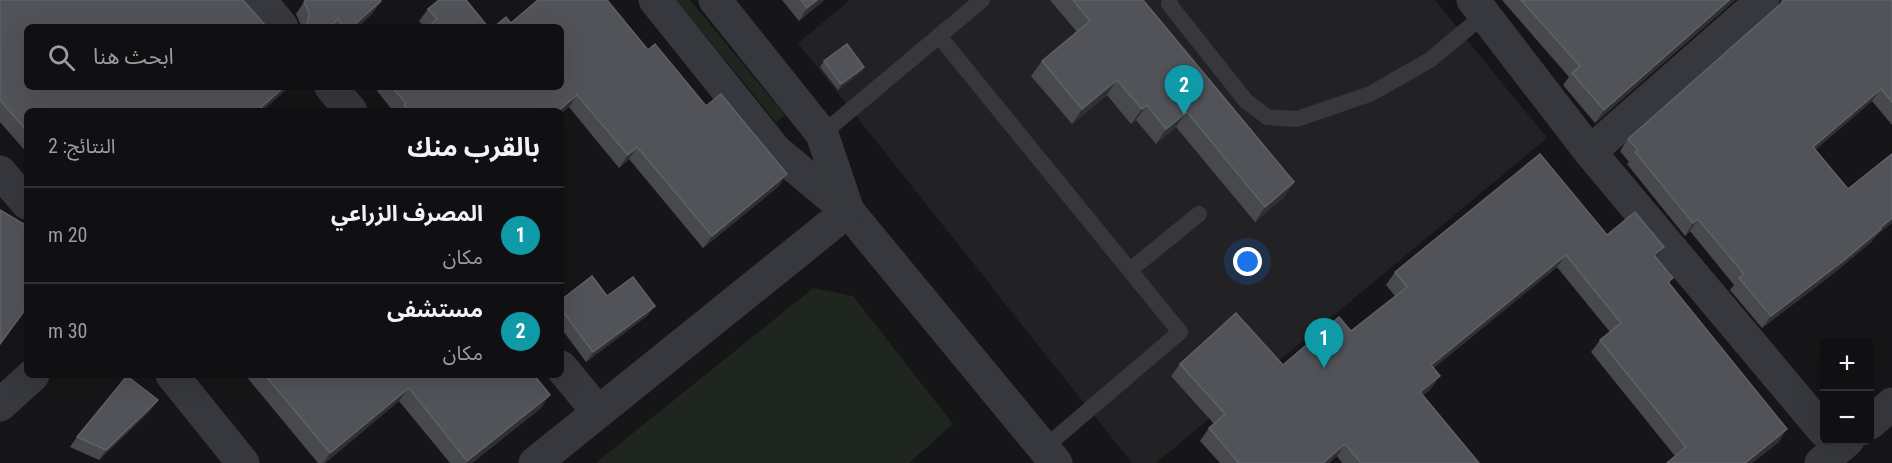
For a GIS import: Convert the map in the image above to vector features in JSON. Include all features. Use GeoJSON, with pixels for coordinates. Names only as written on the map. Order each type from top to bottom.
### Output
{"type":"FeatureCollection","features":[{"type":"Feature","properties":{"kind":"street"},"geometry":{"type":"LineString","coordinates":[[260,0],[280,24]]}},
{"type":"Feature","properties":{"kind":"street"},"geometry":{"type":"LineString","coordinates":[[655,0],[776,151],[848,211],[1050,455]]}},
{"type":"Feature","properties":{"kind":"street"},"geometry":{"type":"LineString","coordinates":[[715,0],[822,134],[848,211]]}},
{"type":"Feature","properties":{"kind":"street"},"geometry":{"type":"LineString","coordinates":[[1590,152],[1763,0]]}},
{"type":"Feature","properties":{"kind":"street"},"geometry":{"type":"LineString","coordinates":[[1479,7],[1590,152],[1820,429]]}},
{"type":"Feature","properties":{"kind":"street"},"geometry":{"type":"LineString","coordinates":[[334,90],[348,108]]}},
{"type":"Feature","properties":{"kind":"street"},"geometry":{"type":"LineString","coordinates":[[0,172],[24,200]]}},
{"type":"Feature","properties":{"kind":"street"},"geometry":{"type":"LineString","coordinates":[[535,463],[848,211]]}},
{"type":"Feature","properties":{"kind":"street"},"geometry":{"type":"LineString","coordinates":[[564,371],[598,412]]}},
{"type":"Feature","properties":{"kind":"street"},"geometry":{"type":"LineString","coordinates":[[0,405],[30,378]]}},
{"type":"Feature","properties":{"kind":"street"},"geometry":{"type":"LineString","coordinates":[[174,378],[243,463]]}},
{"type":"Feature","properties":{"kind":"street"},"geometry":{"type":"LineString","coordinates":[[1874,419],[1892,404]]}},
{"type":"Feature","properties":{"kind":"lane"},"geometry":{"type":"LineString","coordinates":[[822,134],[982,0]]}},
{"type":"Feature","properties":{"kind":"lane"},"geometry":{"type":"LineString","coordinates":[[1170,0],[1169,4],[1246,101],[1267,117],[1297,119],[1370,94],[1430,60],[1479,7]]}},
{"type":"Feature","properties":{"kind":"lane"},"geometry":{"type":"LineString","coordinates":[[939,36],[1180,332],[1050,455]]}},
{"type":"Feature","properties":{"kind":"lane"},"geometry":{"type":"LineString","coordinates":[[1130,270],[1199,214]]}},
{"type":"Feature","properties":{"kind":"shaded area"},"geometry":{"type":"Polygon","coordinates":[[[676,0],[690,0],[785,115],[776,122],[676,0]]]}},
{"type":"Feature","properties":{"kind":"shaded area"},"geometry":{"type":"Polygon","coordinates":[[[850,0],[1435,0],[1547,138],[1156,463],[1132,463],[798,43],[850,0]]]}},
{"type":"Feature","properties":{"kind":"shaded area"},"geometry":{"type":"Polygon","coordinates":[[[813,288],[853,296],[953,424],[909,463],[596,463],[813,288]]]}},
{"type":"Feature","properties":{"kind":"building"},"geometry":{"type":"Polygon","coordinates":[[[0,0],[243,0],[264,24],[24,24],[24,90],[281,90],[260,108],[24,108],[24,128],[0,100],[0,0]]]}},
{"type":"Feature","properties":{"kind":"building"},"geometry":{"type":"Polygon","coordinates":[[[306,0],[381,1],[355,24],[342,24],[338,19],[332,24],[306,24],[309,13],[304,2],[306,0]]]}},
{"type":"Feature","properties":{"kind":"building"},"geometry":{"type":"Polygon","coordinates":[[[439,0],[466,0],[486,24],[431,24],[437,19],[428,9],[439,0]]]}},
{"type":"Feature","properties":{"kind":"building"},"geometry":{"type":"Polygon","coordinates":[[[538,0],[607,0],[648,50],[655,44],[706,106],[721,94],[787,174],[712,236],[637,147],[628,155],[577,95],[562,108],[407,108],[404,105],[406,103],[395,90],[564,90],[564,24],[498,24],[506,17],[511,23],[538,0]]]}},
{"type":"Feature","properties":{"kind":"building"},"geometry":{"type":"Polygon","coordinates":[[[801,0],[817,0],[807,8],[801,0]]]}},
{"type":"Feature","properties":{"kind":"building"},"geometry":{"type":"Polygon","coordinates":[[[1073,0],[1143,0],[1294,182],[1265,207],[1187,112],[1166,129],[1147,105],[1142,109],[1117,80],[1082,109],[1042,61],[1090,21],[1073,0]]]}},
{"type":"Feature","properties":{"kind":"building"},"geometry":{"type":"Polygon","coordinates":[[[1521,0],[1729,0],[1604,110],[1572,73],[1580,66],[1521,0]]]}},
{"type":"Feature","properties":{"kind":"building"},"geometry":{"type":"Polygon","coordinates":[[[1785,0],[1892,0],[1892,102],[1881,89],[1813,147],[1848,189],[1892,154],[1892,218],[1843,261],[1771,316],[1739,278],[1744,274],[1698,219],[1693,223],[1635,152],[1638,150],[1628,139],[1785,0]]]}},
{"type":"Feature","properties":{"kind":"building"},"geometry":{"type":"Polygon","coordinates":[[[847,44],[864,67],[841,84],[824,61],[847,44]]]}},
{"type":"Feature","properties":{"kind":"building"},"geometry":{"type":"Polygon","coordinates":[[[1540,154],[1607,235],[1635,212],[1664,247],[1654,255],[1673,278],[1668,282],[1787,429],[1745,463],[1667,463],[1686,447],[1600,340],[1621,323],[1566,255],[1431,365],[1440,376],[1420,392],[1479,463],[1361,463],[1345,444],[1323,463],[1239,463],[1209,428],[1225,414],[1180,364],[1236,313],[1283,365],[1339,317],[1351,331],[1407,287],[1395,272],[1540,154]]]}},
{"type":"Feature","properties":{"kind":"building"},"geometry":{"type":"Polygon","coordinates":[[[0,210],[24,224],[24,311],[0,344],[0,210]]]}},
{"type":"Feature","properties":{"kind":"building"},"geometry":{"type":"Polygon","coordinates":[[[592,276],[607,296],[633,277],[655,306],[593,352],[564,313],[564,298],[592,276]]]}},
{"type":"Feature","properties":{"kind":"building"},"geometry":{"type":"Polygon","coordinates":[[[125,378],[130,378],[158,400],[106,450],[77,437],[125,378]]]}},
{"type":"Feature","properties":{"kind":"building"},"geometry":{"type":"Polygon","coordinates":[[[268,378],[536,378],[550,395],[467,461],[409,388],[330,453],[268,378]]]}},
{"type":"Feature","properties":{"kind":"place","name":"مستشفى"},"geometry":{"type":"Point","coordinates":[1184,115]}},
{"type":"Feature","properties":{"kind":"place","name":"المصرف الزراعي"},"geometry":{"type":"Point","coordinates":[1324,368]}}]}
